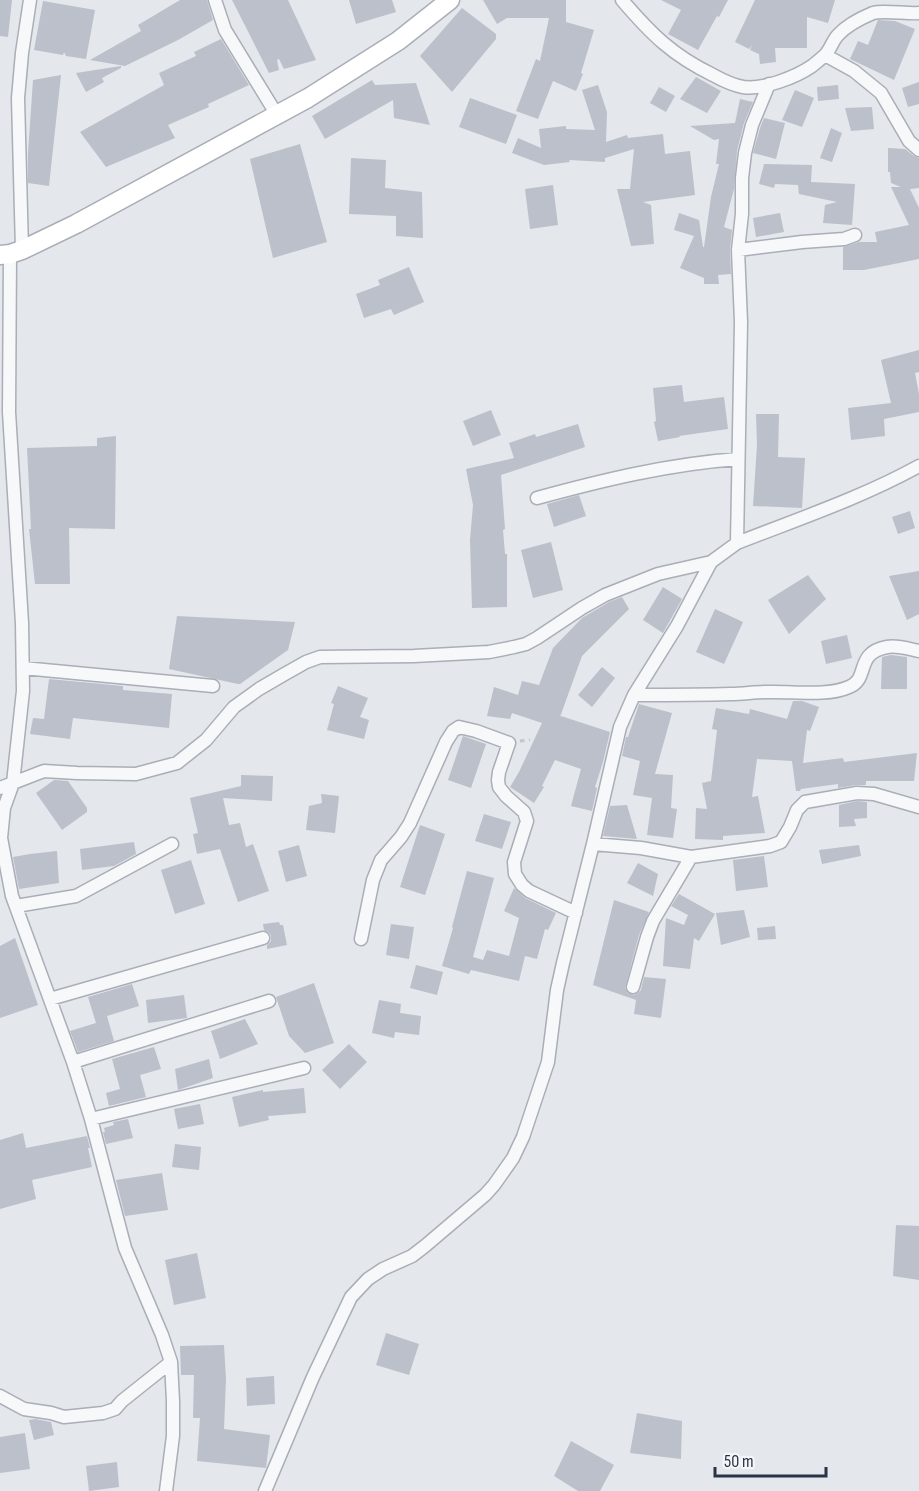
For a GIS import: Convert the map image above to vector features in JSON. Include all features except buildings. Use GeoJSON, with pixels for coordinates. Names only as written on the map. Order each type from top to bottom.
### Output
{"type":"FeatureCollection","features":[{"type":"Feature","properties":{"kind":"main road"},"geometry":{"type":"LineString","coordinates":[[11,253],[76,224],[308,98],[398,41],[450,0]]}},
{"type":"Feature","properties":{"kind":"street"},"geometry":{"type":"LineString","coordinates":[[30,0],[18,98],[5,414],[22,623],[23,691],[13,783],[2,811],[1,838],[12,896],[73,1062],[91,1119],[125,1248],[171,1362],[173,1436],[166,1491]]}},
{"type":"Feature","properties":{"kind":"street"},"geometry":{"type":"LineString","coordinates":[[215,0],[225,30],[277,115]]}},
{"type":"Feature","properties":{"kind":"street"},"geometry":{"type":"LineString","coordinates":[[622,0],[659,42],[678,57],[727,83],[743,87],[769,84],[811,67],[825,55],[838,35],[850,25],[876,12],[919,13]]}},
{"type":"Feature","properties":{"kind":"street"},"geometry":{"type":"LineString","coordinates":[[825,55],[855,71],[881,93],[909,141],[919,150]]}},
{"type":"Feature","properties":{"kind":"street"},"geometry":{"type":"LineString","coordinates":[[737,543],[741,322],[738,250],[742,214],[742,178],[744,153],[752,125],[769,84]]}},
{"type":"Feature","properties":{"kind":"street"},"geometry":{"type":"LineString","coordinates":[[738,250],[844,239],[855,235]]}},
{"type":"Feature","properties":{"kind":"street"},"geometry":{"type":"LineString","coordinates":[[537,498],[659,469],[738,459]]}},
{"type":"Feature","properties":{"kind":"street"},"geometry":{"type":"LineString","coordinates":[[0,788],[44,771],[136,774],[177,763],[206,740],[234,707],[258,689],[306,662],[320,657],[489,652],[526,644],[605,595],[658,574],[711,562],[737,543],[842,503],[919,466]]}},
{"type":"Feature","properties":{"kind":"street"},"geometry":{"type":"LineString","coordinates":[[266,1491],[322,1357],[351,1297],[359,1287],[383,1269],[412,1256],[485,1195],[513,1158],[523,1137],[548,1062],[557,990],[620,727],[634,695],[677,626],[711,562]]}},
{"type":"Feature","properties":{"kind":"street"},"geometry":{"type":"LineString","coordinates":[[634,695],[817,693],[837,690],[855,685],[864,661],[874,651],[889,646],[919,651]]}},
{"type":"Feature","properties":{"kind":"street"},"geometry":{"type":"LineString","coordinates":[[23,668],[213,686]]}},
{"type":"Feature","properties":{"kind":"street"},"geometry":{"type":"LineString","coordinates":[[361,939],[373,880],[381,860],[410,823],[443,747],[453,731],[459,727],[476,730],[509,742],[499,772],[499,787],[524,812],[527,821],[514,862],[515,874],[529,891],[576,913]]}},
{"type":"Feature","properties":{"kind":"street"},"geometry":{"type":"LineString","coordinates":[[593,844],[641,848],[692,857],[770,846],[781,842],[797,810],[806,802],[856,793],[874,794],[919,807]]}},
{"type":"Feature","properties":{"kind":"street"},"geometry":{"type":"LineString","coordinates":[[16,906],[76,896],[172,844]]}},
{"type":"Feature","properties":{"kind":"street"},"geometry":{"type":"LineString","coordinates":[[633,987],[653,921],[692,857]]}},
{"type":"Feature","properties":{"kind":"street"},"geometry":{"type":"LineString","coordinates":[[50,999],[263,938]]}},
{"type":"Feature","properties":{"kind":"street"},"geometry":{"type":"LineString","coordinates":[[73,1062],[269,1001]]}},
{"type":"Feature","properties":{"kind":"street"},"geometry":{"type":"LineString","coordinates":[[91,1119],[304,1068]]}},
{"type":"Feature","properties":{"kind":"street"},"geometry":{"type":"LineString","coordinates":[[0,1396],[24,1409],[64,1417],[103,1413],[115,1408],[171,1362]]}}]}
